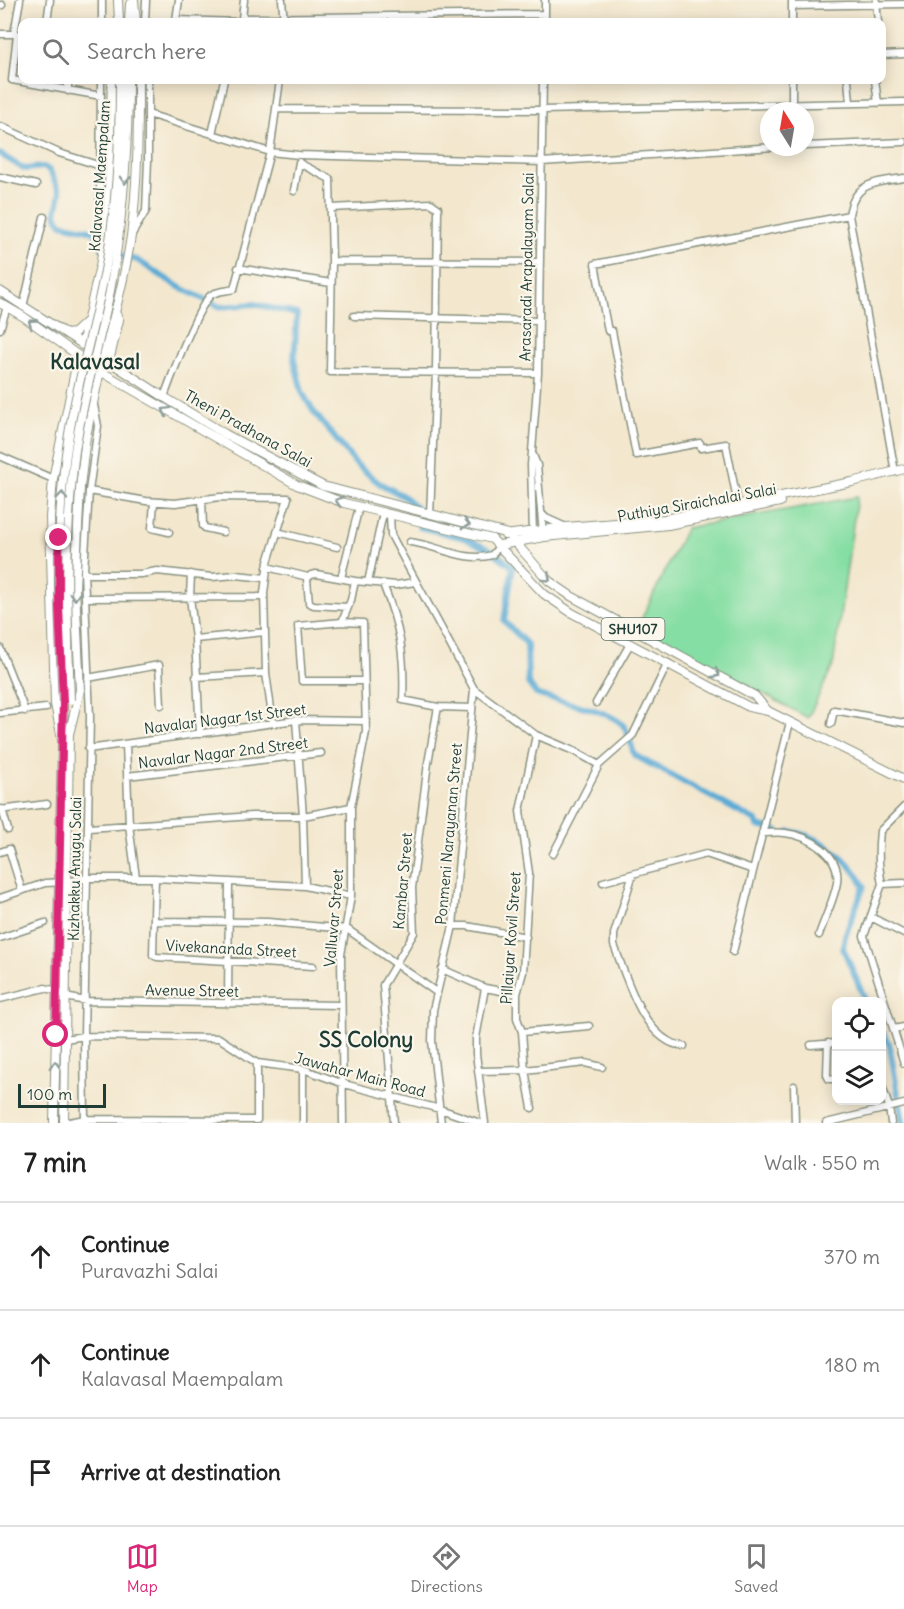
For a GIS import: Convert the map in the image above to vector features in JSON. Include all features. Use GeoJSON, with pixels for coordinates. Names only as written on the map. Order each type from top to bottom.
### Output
{"type":"FeatureCollection","features":[{"type":"Feature","properties":{"kind":"main road"},"geometry":{"type":"LineString","coordinates":[[130,18],[132,0]]}},
{"type":"Feature","properties":{"kind":"main road"},"geometry":{"type":"LineString","coordinates":[[132,0],[135,18]]}},
{"type":"Feature","properties":{"kind":"main road"},"geometry":{"type":"LineString","coordinates":[[114,18],[118,1]]}},
{"type":"Feature","properties":{"kind":"main road"},"geometry":{"type":"LineString","coordinates":[[118,1],[119,18]]}},
{"type":"Feature","properties":{"kind":"main road"},"geometry":{"type":"LineString","coordinates":[[65,737],[80,690],[75,589],[80,487],[86,436],[100,371],[81,344],[101,261],[104,236],[112,151],[112,84]]}},
{"type":"Feature","properties":{"kind":"main road","name":"Kalavasal Maempalam"},"geometry":{"type":"LineString","coordinates":[[66,701],[59,606],[59,538],[63,485],[69,434],[106,265],[117,162],[120,84]]}},
{"type":"Feature","properties":{"kind":"main road","name":"Kalavasal Maempalam"},"geometry":{"type":"LineString","coordinates":[[66,701],[67,539],[71,491],[82,414],[109,293],[123,209],[128,84]]}},
{"type":"Feature","properties":{"kind":"main road"},"geometry":{"type":"LineString","coordinates":[[65,737],[55,704],[50,526],[53,479],[78,356],[103,357],[126,262],[130,242],[137,159],[138,84]]}},
{"type":"Feature","properties":{"kind":"main road","name":"Theni Pradhana Salai"},"geometry":{"type":"LineString","coordinates":[[0,291],[164,398],[235,440],[323,486],[414,512],[423,518],[492,539]]}},
{"type":"Feature","properties":{"kind":"main road","name":"Theni Pradhana Salai"},"geometry":{"type":"LineString","coordinates":[[3,305],[24,317],[62,346],[115,381],[297,485],[359,507],[387,514],[423,518],[508,534]]}},
{"type":"Feature","properties":{"kind":"main road"},"geometry":{"type":"LineString","coordinates":[[111,362],[110,357],[119,320],[115,312]]}},
{"type":"Feature","properties":{"kind":"main road"},"geometry":{"type":"LineString","coordinates":[[67,334],[74,333],[87,321]]}},
{"type":"Feature","properties":{"kind":"main road"},"geometry":{"type":"LineString","coordinates":[[62,346],[69,353],[72,362],[64,402],[67,413]]}},
{"type":"Feature","properties":{"kind":"main road"},"geometry":{"type":"LineString","coordinates":[[95,390],[104,383],[115,381]]}},
{"type":"Feature","properties":{"kind":"main road","name":"Puthiya Siraichalai Salai"},"geometry":{"type":"LineString","coordinates":[[543,533],[668,525],[850,487],[891,476],[904,469]]}},
{"type":"Feature","properties":{"kind":"main road","name":"Puthiya Siraichalai Salai"},"geometry":{"type":"LineString","coordinates":[[543,533],[566,527],[665,519],[852,482],[889,471],[895,472]]}},
{"type":"Feature","properties":{"kind":"main road"},"geometry":{"type":"LineString","coordinates":[[531,536],[521,532],[492,539],[496,551],[514,541],[543,533]]}},
{"type":"Feature","properties":{"kind":"main road","name":"SHU107"},"geometry":{"type":"LineString","coordinates":[[508,534],[549,581],[562,590],[755,696],[768,711]]}},
{"type":"Feature","properties":{"kind":"main road"},"geometry":{"type":"LineString","coordinates":[[527,557],[526,549],[531,536]]}},
{"type":"Feature","properties":{"kind":"main road","name":"SHU107"},"geometry":{"type":"LineString","coordinates":[[496,551],[516,565],[538,589],[554,601],[615,636],[749,707],[768,711],[904,779]]}},
{"type":"Feature","properties":{"kind":"main road"},"geometry":{"type":"LineString","coordinates":[[554,601],[562,590]]}},
{"type":"Feature","properties":{"kind":"main road"},"geometry":{"type":"LineString","coordinates":[[615,636],[622,623]]}},
{"type":"Feature","properties":{"kind":"main road"},"geometry":{"type":"LineString","coordinates":[[54,1123],[66,701]]}},
{"type":"Feature","properties":{"kind":"main road"},"geometry":{"type":"LineString","coordinates":[[62,882],[65,998],[64,1123]]}},
{"type":"Feature","properties":{"kind":"street"},"geometry":{"type":"LineString","coordinates":[[14,34],[20,0]]}},
{"type":"Feature","properties":{"kind":"street"},"geometry":{"type":"LineString","coordinates":[[48,18],[50,0]]}},
{"type":"Feature","properties":{"kind":"street"},"geometry":{"type":"LineString","coordinates":[[102,0],[102,18]]}},
{"type":"Feature","properties":{"kind":"street"},"geometry":{"type":"LineString","coordinates":[[145,18],[146,0]]}},
{"type":"Feature","properties":{"kind":"street"},"geometry":{"type":"LineString","coordinates":[[176,18],[179,0]]}},
{"type":"Feature","properties":{"kind":"street"},"geometry":{"type":"LineString","coordinates":[[242,18],[244,0]]}},
{"type":"Feature","properties":{"kind":"street"},"geometry":{"type":"LineString","coordinates":[[282,0],[284,18]]}},
{"type":"Feature","properties":{"kind":"street"},"geometry":{"type":"LineString","coordinates":[[545,0],[545,18]]}},
{"type":"Feature","properties":{"kind":"street"},"geometry":{"type":"LineString","coordinates":[[876,2],[878,18]]}},
{"type":"Feature","properties":{"kind":"street"},"geometry":{"type":"LineString","coordinates":[[792,3],[904,4]]}},
{"type":"Feature","properties":{"kind":"street"},"geometry":{"type":"LineString","coordinates":[[371,18],[545,14]]}},
{"type":"Feature","properties":{"kind":"street"},"geometry":{"type":"LineString","coordinates":[[0,34],[17,34],[12,80],[18,81]]}},
{"type":"Feature","properties":{"kind":"street"},"geometry":{"type":"LineString","coordinates":[[886,55],[904,54]]}},
{"type":"Feature","properties":{"kind":"street"},"geometry":{"type":"LineString","coordinates":[[44,84],[68,91],[101,96]]}},
{"type":"Feature","properties":{"kind":"street"},"geometry":{"type":"LineString","coordinates":[[68,84],[68,91]]}},
{"type":"Feature","properties":{"kind":"street"},"geometry":{"type":"LineString","coordinates":[[101,84],[100,200],[106,217]]}},
{"type":"Feature","properties":{"kind":"street"},"geometry":{"type":"LineString","coordinates":[[130,242],[146,211],[148,84]]}},
{"type":"Feature","properties":{"kind":"street"},"geometry":{"type":"LineString","coordinates":[[212,134],[223,84]]}},
{"type":"Feature","properties":{"kind":"street"},"geometry":{"type":"LineString","coordinates":[[164,398],[204,304],[213,293],[234,289],[270,152],[280,84]]}},
{"type":"Feature","properties":{"kind":"street","name":"Arasaradi Arapalayam Salai"},"geometry":{"type":"LineString","coordinates":[[531,536],[533,519],[531,465],[538,373],[543,84]]}},
{"type":"Feature","properties":{"kind":"street"},"geometry":{"type":"LineString","coordinates":[[792,84],[792,102]]}},
{"type":"Feature","properties":{"kind":"street"},"geometry":{"type":"LineString","coordinates":[[848,84],[850,102]]}},
{"type":"Feature","properties":{"kind":"street"},"geometry":{"type":"LineString","coordinates":[[876,84],[878,103]]}},
{"type":"Feature","properties":{"kind":"street"},"geometry":{"type":"LineString","coordinates":[[814,106],[850,102],[904,102]]}},
{"type":"Feature","properties":{"kind":"street"},"geometry":{"type":"LineString","coordinates":[[277,109],[760,108]]}},
{"type":"Feature","properties":{"kind":"street"},"geometry":{"type":"LineString","coordinates":[[148,114],[270,152],[299,155],[541,162],[760,148]]}},
{"type":"Feature","properties":{"kind":"street"},"geometry":{"type":"LineString","coordinates":[[0,126],[59,153],[101,166]]}},
{"type":"Feature","properties":{"kind":"street"},"geometry":{"type":"LineString","coordinates":[[814,146],[904,142]]}},
{"type":"Feature","properties":{"kind":"street"},"geometry":{"type":"LineString","coordinates":[[294,191],[299,155]]}},
{"type":"Feature","properties":{"kind":"street"},"geometry":{"type":"LineString","coordinates":[[299,163],[330,179],[332,261],[330,372],[538,373]]}},
{"type":"Feature","properties":{"kind":"street"},"geometry":{"type":"LineString","coordinates":[[0,177],[36,185]]}},
{"type":"Feature","properties":{"kind":"street"},"geometry":{"type":"LineString","coordinates":[[895,472],[849,215],[851,202],[858,192],[876,182],[904,178]]}},
{"type":"Feature","properties":{"kind":"street"},"geometry":{"type":"LineString","coordinates":[[331,208],[432,203],[438,208],[436,372],[423,518]]}},
{"type":"Feature","properties":{"kind":"street"},"geometry":{"type":"LineString","coordinates":[[738,505],[726,444],[701,448],[700,443],[636,455],[612,331],[608,332],[595,264],[849,215]]}},
{"type":"Feature","properties":{"kind":"street"},"geometry":{"type":"LineString","coordinates":[[23,307],[44,218]]}},
{"type":"Feature","properties":{"kind":"street"},"geometry":{"type":"LineString","coordinates":[[332,261],[540,262]]}},
{"type":"Feature","properties":{"kind":"street"},"geometry":{"type":"LineString","coordinates":[[238,268],[331,283]]}},
{"type":"Feature","properties":{"kind":"street"},"geometry":{"type":"LineString","coordinates":[[0,329],[3,305]]}},
{"type":"Feature","properties":{"kind":"street"},"geometry":{"type":"LineString","coordinates":[[354,316],[538,321]]}},
{"type":"Feature","properties":{"kind":"street","name":"Kizhakku Anugu Salai"},"geometry":{"type":"LineString","coordinates":[[85,1121],[84,1036],[90,717],[84,574],[89,491],[98,426],[93,400]]}},
{"type":"Feature","properties":{"kind":"street","name":"Arasaradi Arapalayam Salai"},"geometry":{"type":"LineString","coordinates":[[533,455],[537,465],[543,533]]}},
{"type":"Feature","properties":{"kind":"street"},"geometry":{"type":"LineString","coordinates":[[0,456],[53,479]]}},
{"type":"Feature","properties":{"kind":"street"},"geometry":{"type":"LineString","coordinates":[[273,723],[266,673],[264,597],[267,567],[288,498],[297,485]]}},
{"type":"Feature","properties":{"kind":"street"},"geometry":{"type":"LineString","coordinates":[[89,491],[110,496],[175,503],[255,496],[288,498]]}},
{"type":"Feature","properties":{"kind":"street"},"geometry":{"type":"LineString","coordinates":[[202,499],[203,526],[223,532]]}},
{"type":"Feature","properties":{"kind":"street"},"geometry":{"type":"LineString","coordinates":[[154,502],[152,528],[169,532]]}},
{"type":"Feature","properties":{"kind":"street"},"geometry":{"type":"LineString","coordinates":[[342,578],[359,507]]}},
{"type":"Feature","properties":{"kind":"street"},"geometry":{"type":"LineString","coordinates":[[541,512],[546,518],[566,527]]}},
{"type":"Feature","properties":{"kind":"street"},"geometry":{"type":"LineString","coordinates":[[387,514],[391,535],[474,689],[536,735],[576,752],[599,765]]}},
{"type":"Feature","properties":{"kind":"street"},"geometry":{"type":"LineString","coordinates":[[368,582],[387,514]]}},
{"type":"Feature","properties":{"kind":"street"},"geometry":{"type":"LineString","coordinates":[[521,532],[530,525],[533,519]]}},
{"type":"Feature","properties":{"kind":"street"},"geometry":{"type":"LineString","coordinates":[[277,532],[337,547]]}},
{"type":"Feature","properties":{"kind":"street"},"geometry":{"type":"LineString","coordinates":[[410,542],[453,554],[482,557],[496,551]]}},
{"type":"Feature","properties":{"kind":"street"},"geometry":{"type":"LineString","coordinates":[[267,567],[308,577],[316,574],[396,585],[415,582]]}},
{"type":"Feature","properties":{"kind":"street"},"geometry":{"type":"LineString","coordinates":[[84,574],[141,574],[157,571],[266,578]]}},
{"type":"Feature","properties":{"kind":"street"},"geometry":{"type":"LineString","coordinates":[[191,574],[190,597],[195,639],[200,734]]}},
{"type":"Feature","properties":{"kind":"street"},"geometry":{"type":"LineString","coordinates":[[308,577],[307,598],[309,603],[348,607]]}},
{"type":"Feature","properties":{"kind":"street"},"geometry":{"type":"LineString","coordinates":[[355,581],[342,622],[298,626],[302,681],[364,681]]}},
{"type":"Feature","properties":{"kind":"street"},"geometry":{"type":"LineString","coordinates":[[383,584],[395,614],[402,644],[403,700],[438,707],[472,708]]}},
{"type":"Feature","properties":{"kind":"street"},"geometry":{"type":"LineString","coordinates":[[85,598],[264,597]]}},
{"type":"Feature","properties":{"kind":"street","name":"Valluvar Street"},"geometry":{"type":"LineString","coordinates":[[342,622],[363,623],[366,721],[366,732],[351,807],[351,896],[341,954],[343,1123]]}},
{"type":"Feature","properties":{"kind":"street"},"geometry":{"type":"LineString","coordinates":[[195,639],[265,632]]}},
{"type":"Feature","properties":{"kind":"street"},"geometry":{"type":"LineString","coordinates":[[596,704],[630,644]]}},
{"type":"Feature","properties":{"kind":"street"},"geometry":{"type":"LineString","coordinates":[[0,648],[25,711]]}},
{"type":"Feature","properties":{"kind":"street"},"geometry":{"type":"LineString","coordinates":[[553,854],[599,765],[633,735],[668,663]]}},
{"type":"Feature","properties":{"kind":"street"},"geometry":{"type":"LineString","coordinates":[[88,678],[159,665],[161,705]]}},
{"type":"Feature","properties":{"kind":"street"},"geometry":{"type":"LineString","coordinates":[[196,677],[266,673]]}},
{"type":"Feature","properties":{"kind":"street","name":"Ponmeni Narayanan Street"},"geometry":{"type":"LineString","coordinates":[[441,1123],[432,1041],[433,1010],[453,926],[474,689]]}},
{"type":"Feature","properties":{"kind":"street","name":"Kambar Street"},"geometry":{"type":"LineString","coordinates":[[394,1123],[390,1097],[383,986],[414,933],[412,888],[428,763],[438,707]]}},
{"type":"Feature","properties":{"kind":"street"},"geometry":{"type":"LineString","coordinates":[[0,713],[46,708]]}},
{"type":"Feature","properties":{"kind":"street"},"geometry":{"type":"LineString","coordinates":[[831,724],[834,710],[904,723]]}},
{"type":"Feature","properties":{"kind":"street"},"geometry":{"type":"LineString","coordinates":[[296,720],[300,756],[305,886]]}},
{"type":"Feature","properties":{"kind":"street","name":"Navalar Nagar 1st Street"},"geometry":{"type":"LineString","coordinates":[[88,749],[296,720],[366,721]]}},
{"type":"Feature","properties":{"kind":"street"},"geometry":{"type":"LineString","coordinates":[[733,952],[789,722]]}},
{"type":"Feature","properties":{"kind":"street","name":"Pillaiyar Kovil Street"},"geometry":{"type":"LineString","coordinates":[[532,1108],[525,1070],[522,1032],[517,1018],[517,994],[523,972],[529,873],[520,811],[536,735]]}},
{"type":"Feature","properties":{"kind":"street"},"geometry":{"type":"LineString","coordinates":[[126,744],[129,825],[136,878]]}},
{"type":"Feature","properties":{"kind":"street","name":"Navalar Nagar 2nd Street"},"geometry":{"type":"LineString","coordinates":[[127,776],[321,753]]}},
{"type":"Feature","properties":{"kind":"street"},"geometry":{"type":"LineString","coordinates":[[8,830],[1,809],[47,804]]}},
{"type":"Feature","properties":{"kind":"street"},"geometry":{"type":"LineString","coordinates":[[88,828],[252,816],[303,816],[351,807]]}},
{"type":"Feature","properties":{"kind":"street"},"geometry":{"type":"LineString","coordinates":[[904,807],[880,831],[879,868],[882,885],[864,936],[904,1063]]}},
{"type":"Feature","properties":{"kind":"street"},"geometry":{"type":"LineString","coordinates":[[762,833],[785,833],[810,840],[827,853],[835,864],[837,881],[819,934]]}},
{"type":"Feature","properties":{"kind":"street"},"geometry":{"type":"LineString","coordinates":[[0,852],[9,849],[22,891]]}},
{"type":"Feature","properties":{"kind":"street"},"geometry":{"type":"LineString","coordinates":[[603,882],[706,854],[753,870]]}},
{"type":"Feature","properties":{"kind":"street"},"geometry":{"type":"LineString","coordinates":[[633,874],[614,934],[614,945],[642,1015],[662,1038],[678,1046],[684,1046]]}},
{"type":"Feature","properties":{"kind":"street"},"geometry":{"type":"LineString","coordinates":[[0,898],[45,883],[88,878],[155,878],[305,886],[351,896]]}},
{"type":"Feature","properties":{"kind":"street","name":"Vivekananda Street"},"geometry":{"type":"LineString","coordinates":[[155,878],[153,955],[313,966]]}},
{"type":"Feature","properties":{"kind":"street"},"geometry":{"type":"LineString","coordinates":[[228,1004],[229,883]]}},
{"type":"Feature","properties":{"kind":"street"},"geometry":{"type":"LineString","coordinates":[[882,885],[904,883]]}},
{"type":"Feature","properties":{"kind":"street"},"geometry":{"type":"LineString","coordinates":[[871,917],[904,934]]}},
{"type":"Feature","properties":{"kind":"street"},"geometry":{"type":"LineString","coordinates":[[155,921],[228,921],[347,929],[436,992]]}},
{"type":"Feature","properties":{"kind":"street"},"geometry":{"type":"LineString","coordinates":[[0,938],[45,923]]}},
{"type":"Feature","properties":{"kind":"street"},"geometry":{"type":"LineString","coordinates":[[453,926],[467,926],[526,937]]}},
{"type":"Feature","properties":{"kind":"street"},"geometry":{"type":"LineString","coordinates":[[442,969],[485,988],[517,994]]}},
{"type":"Feature","properties":{"kind":"street"},"geometry":{"type":"LineString","coordinates":[[0,999],[45,988],[57,991],[65,998]]}},
{"type":"Feature","properties":{"kind":"street"},"geometry":{"type":"LineString","coordinates":[[482,1123],[476,1038],[485,988]]}},
{"type":"Feature","properties":{"kind":"street","name":"Avenue Street"},"geometry":{"type":"LineString","coordinates":[[65,998],[86,1001],[340,1005]]}},
{"type":"Feature","properties":{"kind":"street"},"geometry":{"type":"LineString","coordinates":[[522,1032],[590,1026]]}},
{"type":"Feature","properties":{"kind":"street"},"geometry":{"type":"LineString","coordinates":[[894,1029],[904,1027]]}},
{"type":"Feature","properties":{"kind":"street","name":"Jawahar Main Road"},"geometry":{"type":"LineString","coordinates":[[65,1039],[84,1036],[219,1038],[257,1063],[303,1070],[482,1123]]}},
{"type":"Feature","properties":{"kind":"street"},"geometry":{"type":"LineString","coordinates":[[828,1043],[827,1075],[829,1079],[832,1079]]}},
{"type":"Feature","properties":{"kind":"street"},"geometry":{"type":"LineString","coordinates":[[811,1045],[832,1043]]}},
{"type":"Feature","properties":{"kind":"street"},"geometry":{"type":"LineString","coordinates":[[64,1123],[85,1121],[257,1122],[257,1063]]}},
{"type":"Feature","properties":{"kind":"street"},"geometry":{"type":"LineString","coordinates":[[478,1071],[525,1070],[585,1063],[602,1067]]}},
{"type":"Feature","properties":{"kind":"street"},"geometry":{"type":"LineString","coordinates":[[303,1070],[303,1123]]}},
{"type":"Feature","properties":{"kind":"street"},"geometry":{"type":"LineString","coordinates":[[794,1086],[795,1123]]}},
{"type":"Feature","properties":{"kind":"street"},"geometry":{"type":"LineString","coordinates":[[886,1098],[891,1123]]}},
{"type":"Feature","properties":{"kind":"street"},"geometry":{"type":"LineString","coordinates":[[826,1123],[901,1104]]}},
{"type":"Feature","properties":{"kind":"green space"},"geometry":{"type":"Polygon","coordinates":[[[857,497],[833,666],[808,718],[638,626],[686,528],[857,497]]]}},
{"type":"Feature","properties":{"kind":"waterway"},"geometry":{"type":"LineString","coordinates":[[0,154],[24,169],[44,167],[50,171],[60,193],[56,213],[58,219],[62,224],[94,231],[102,248]]}},
{"type":"Feature","properties":{"kind":"waterway"},"geometry":{"type":"LineString","coordinates":[[114,254],[137,260],[179,287],[220,307],[254,304],[297,314],[294,360],[302,392],[313,411],[356,464],[379,483],[403,496],[417,508]]}},
{"type":"Feature","properties":{"kind":"waterway"},"geometry":{"type":"LineString","coordinates":[[419,518],[420,527],[465,538],[492,551],[513,567],[504,621],[527,644],[528,683],[536,694],[597,711],[619,721],[629,737],[634,755],[756,821],[758,826],[777,831]]}},
{"type":"Feature","properties":{"kind":"waterway"},"geometry":{"type":"LineString","coordinates":[[790,832],[812,838],[833,850],[851,867],[864,886],[845,936],[843,948],[864,997]]}},
{"type":"Feature","properties":{"kind":"waterway"},"geometry":{"type":"LineString","coordinates":[[886,1038],[889,1043],[903,1123]]}},
{"type":"Feature","properties":{"kind":"district","name":"Kalavasal"},"geometry":{"type":"Point","coordinates":[95,362]}},
{"type":"Feature","properties":{"kind":"district","name":"SS Colony"},"geometry":{"type":"Point","coordinates":[366,1040]}},
{"type":"Feature","properties":{"kind":"route"},"geometry":{"type":"LineString","coordinates":[[56,1035],[63,702],[59,538]]}}]}
